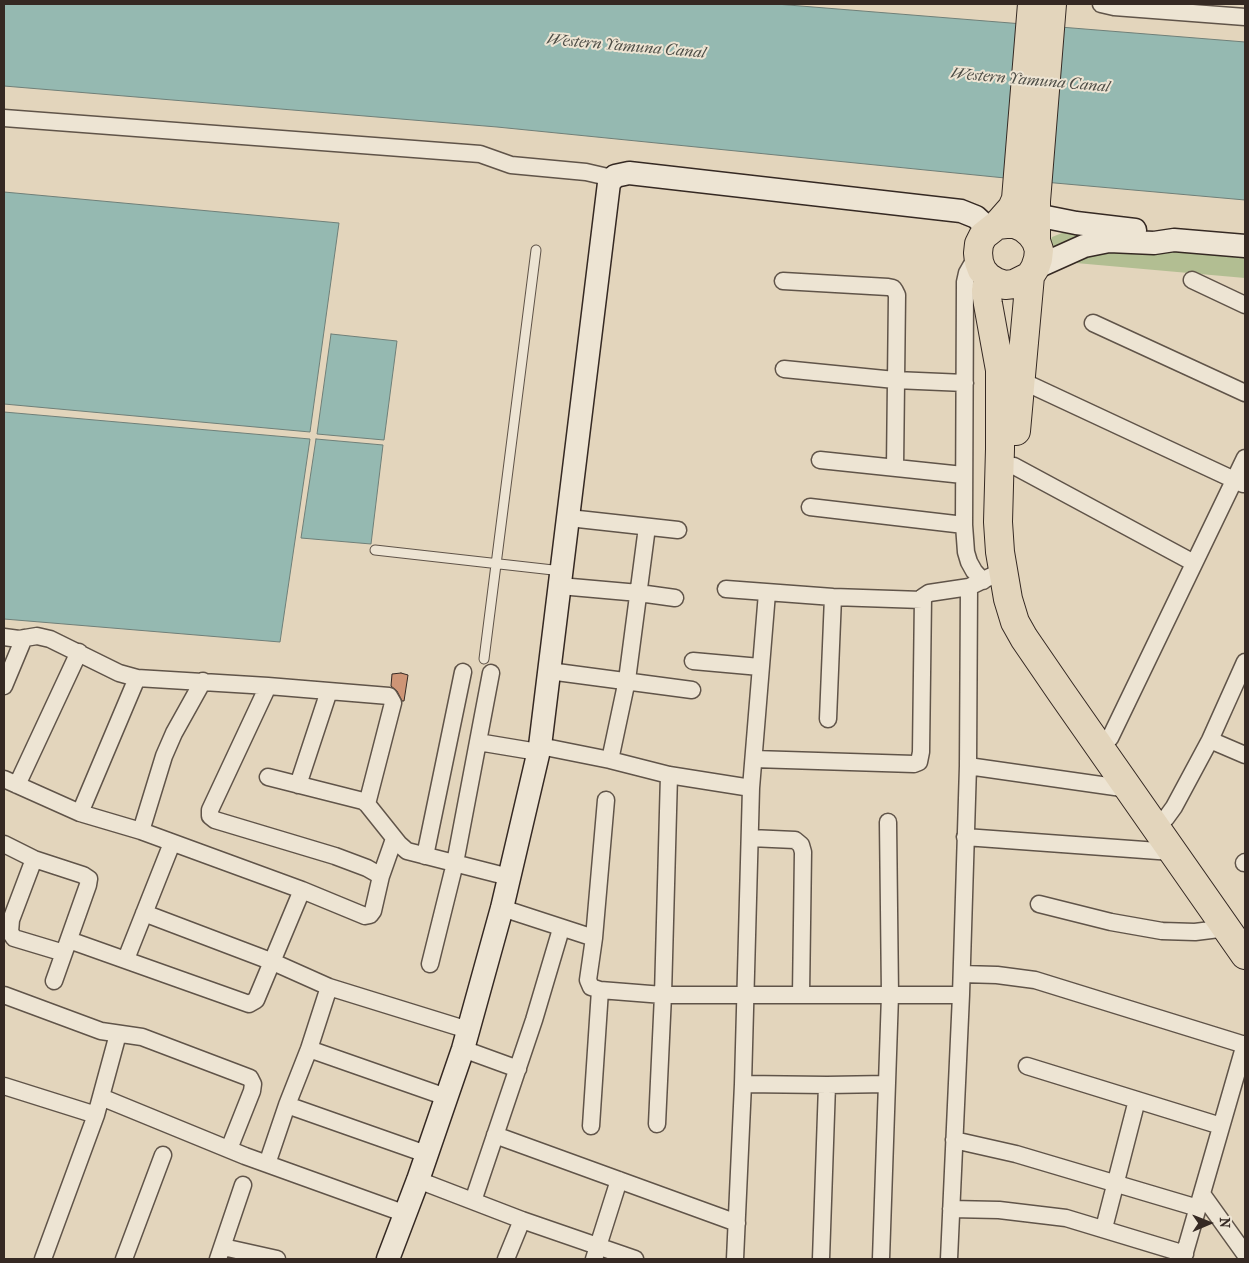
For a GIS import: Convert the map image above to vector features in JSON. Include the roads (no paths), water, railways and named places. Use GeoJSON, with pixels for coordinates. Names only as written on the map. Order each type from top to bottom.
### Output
{"type":"FeatureCollection","features":[{"type":"Feature","properties":{"kind":"highway"},"geometry":{"type":"LineString","coordinates":[[993,228],[1006,224],[1015,224],[1031,234],[1032,4]]}},
{"type":"Feature","properties":{"kind":"highway"},"geometry":{"type":"LineString","coordinates":[[1052,4],[1031,214],[1039,250],[1038,260],[1033,272],[1020,380],[1014,466],[1012,522],[1014,550],[1022,596],[1036,631],[1110,738],[1160,822],[1236,929],[1245,955]]}},
{"type":"Feature","properties":{"kind":"highway"},"geometry":{"type":"LineString","coordinates":[[1031,214],[1012,208],[984,236],[979,244],[1000,370],[998,522],[985,580],[1008,599],[1015,622],[1024,638],[1129,789],[1160,822],[1172,852],[1236,929]]}},
{"type":"Feature","properties":{"kind":"highway"},"geometry":{"type":"LineString","coordinates":[[984,270],[996,282],[1005,285],[1022,281],[1033,272]]}},
{"type":"Feature","properties":{"kind":"street"},"geometry":{"type":"LineString","coordinates":[[1101,4],[1114,7],[1245,17]]}},
{"type":"Feature","properties":{"kind":"street"},"geometry":{"type":"LineString","coordinates":[[4,118],[467,152],[480,154],[511,165],[586,172],[612,178]]}},
{"type":"Feature","properties":{"kind":"street"},"geometry":{"type":"LineString","coordinates":[[388,1259],[418,1180],[465,1040],[502,908],[539,749],[569,518],[607,192],[612,178],[617,175],[629,174],[961,211],[976,217],[993,228]]}},
{"type":"Feature","properties":{"kind":"street"},"geometry":{"type":"LineString","coordinates":[[1031,214],[1076,223],[1155,232],[1174,240]]}},
{"type":"Feature","properties":{"kind":"street"},"geometry":{"type":"LineString","coordinates":[[1033,272],[1093,243],[1154,243],[1174,240],[1245,246]]}},
{"type":"Feature","properties":{"kind":"street"},"geometry":{"type":"LineString","coordinates":[[984,270],[971,266],[965,282],[963,475],[966,552],[974,571],[985,580]]}},
{"type":"Feature","properties":{"kind":"street"},"geometry":{"type":"LineString","coordinates":[[1192,280],[1245,305]]}},
{"type":"Feature","properties":{"kind":"street"},"geometry":{"type":"LineString","coordinates":[[783,281],[893,288],[897,295],[895,468]]}},
{"type":"Feature","properties":{"kind":"street"},"geometry":{"type":"LineString","coordinates":[[1093,323],[1245,393]]}},
{"type":"Feature","properties":{"kind":"street"},"geometry":{"type":"LineString","coordinates":[[784,369],[895,380],[965,383]]}},
{"type":"Feature","properties":{"kind":"street"},"geometry":{"type":"LineString","coordinates":[[1020,380],[1240,482]]}},
{"type":"Feature","properties":{"kind":"street"},"geometry":{"type":"LineString","coordinates":[[1110,738],[1194,563],[1240,482],[1245,458]]}},
{"type":"Feature","properties":{"kind":"street"},"geometry":{"type":"LineString","coordinates":[[820,460],[963,475]]}},
{"type":"Feature","properties":{"kind":"street"},"geometry":{"type":"LineString","coordinates":[[1014,466],[1194,563]]}},
{"type":"Feature","properties":{"kind":"street"},"geometry":{"type":"LineString","coordinates":[[810,507],[964,524]]}},
{"type":"Feature","properties":{"kind":"street"},"geometry":{"type":"LineString","coordinates":[[569,518],[678,530]]}},
{"type":"Feature","properties":{"kind":"street"},"geometry":{"type":"LineString","coordinates":[[610,760],[628,680],[647,527]]}},
{"type":"Feature","properties":{"kind":"street"},"geometry":{"type":"LineString","coordinates":[[561,578],[675,598]]}},
{"type":"Feature","properties":{"kind":"street"},"geometry":{"type":"LineString","coordinates":[[754,759],[914,764],[919,762],[921,752],[922,600],[925,594],[928,593],[985,580]]}},
{"type":"Feature","properties":{"kind":"street"},"geometry":{"type":"LineString","coordinates":[[949,1259],[962,974],[968,766],[985,580]]}},
{"type":"Feature","properties":{"kind":"street"},"geometry":{"type":"LineString","coordinates":[[726,588],[767,593],[922,600]]}},
{"type":"Feature","properties":{"kind":"street"},"geometry":{"type":"LineString","coordinates":[[735,1259],[744,1084],[751,788],[767,593]]}},
{"type":"Feature","properties":{"kind":"street"},"geometry":{"type":"LineString","coordinates":[[828,719],[833,597]]}},
{"type":"Feature","properties":{"kind":"street"},"geometry":{"type":"LineString","coordinates":[[4,637],[43,637],[79,652],[119,673],[137,678],[203,681],[389,696],[393,703],[367,804]]}},
{"type":"Feature","properties":{"kind":"street"},"geometry":{"type":"LineString","coordinates":[[4,686],[24,638]]}},
{"type":"Feature","properties":{"kind":"street"},"geometry":{"type":"LineString","coordinates":[[79,652],[10,782],[80,813],[141,831],[302,890],[366,916],[373,911],[381,876],[394,839]]}},
{"type":"Feature","properties":{"kind":"street"},"geometry":{"type":"LineString","coordinates":[[693,661],[760,667]]}},
{"type":"Feature","properties":{"kind":"street"},"geometry":{"type":"LineString","coordinates":[[1160,822],[1174,807],[1210,740],[1245,665]]}},
{"type":"Feature","properties":{"kind":"street"},"geometry":{"type":"LineString","coordinates":[[430,964],[455,863],[478,742],[488,666]]}},
{"type":"Feature","properties":{"kind":"street"},"geometry":{"type":"LineString","coordinates":[[549,671],[692,690]]}},
{"type":"Feature","properties":{"kind":"street"},"geometry":{"type":"LineString","coordinates":[[425,856],[462,672]]}},
{"type":"Feature","properties":{"kind":"street"},"geometry":{"type":"LineString","coordinates":[[80,813],[137,678]]}},
{"type":"Feature","properties":{"kind":"street"},"geometry":{"type":"LineString","coordinates":[[141,831],[164,756],[174,733],[203,681]]}},
{"type":"Feature","properties":{"kind":"street"},"geometry":{"type":"LineString","coordinates":[[268,686],[210,810],[210,816],[215,820],[335,856],[367,868],[381,876]]}},
{"type":"Feature","properties":{"kind":"street"},"geometry":{"type":"LineString","coordinates":[[298,786],[329,691]]}},
{"type":"Feature","properties":{"kind":"street"},"geometry":{"type":"LineString","coordinates":[[1210,740],[1245,755]]}},
{"type":"Feature","properties":{"kind":"street"},"geometry":{"type":"LineString","coordinates":[[478,742],[610,760],[669,775],[751,788]]}},
{"type":"Feature","properties":{"kind":"street"},"geometry":{"type":"LineString","coordinates":[[968,766],[1129,789]]}},
{"type":"Feature","properties":{"kind":"street"},"geometry":{"type":"LineString","coordinates":[[657,1124],[663,995],[669,775]]}},
{"type":"Feature","properties":{"kind":"street"},"geometry":{"type":"LineString","coordinates":[[268,777],[298,786],[358,799],[367,804],[394,839],[407,851],[509,877]]}},
{"type":"Feature","properties":{"kind":"street"},"geometry":{"type":"LineString","coordinates":[[606,800],[594,938],[588,980],[589,986],[600,990],[663,995],[961,995]]}},
{"type":"Feature","properties":{"kind":"street"},"geometry":{"type":"LineString","coordinates":[[881,1259],[890,995],[888,822]]}},
{"type":"Feature","properties":{"kind":"street"},"geometry":{"type":"LineString","coordinates":[[750,838],[795,840],[801,845],[803,852],[801,995]]}},
{"type":"Feature","properties":{"kind":"street"},"geometry":{"type":"LineString","coordinates":[[965,838],[1172,852]]}},
{"type":"Feature","properties":{"kind":"street"},"geometry":{"type":"LineString","coordinates":[[126,959],[172,843]]}},
{"type":"Feature","properties":{"kind":"street"},"geometry":{"type":"LineString","coordinates":[[4,844],[34,859],[89,879],[54,981]]}},
{"type":"Feature","properties":{"kind":"street"},"geometry":{"type":"LineString","coordinates":[[34,859],[10,903],[11,936],[126,959],[249,1004],[256,1000],[302,890]]}},
{"type":"Feature","properties":{"kind":"street"},"geometry":{"type":"LineString","coordinates":[[1039,904],[1111,922],[1162,931],[1195,932],[1236,929]]}},
{"type":"Feature","properties":{"kind":"street"},"geometry":{"type":"LineString","coordinates":[[502,908],[561,929],[594,938]]}},
{"type":"Feature","properties":{"kind":"street"},"geometry":{"type":"LineString","coordinates":[[144,913],[273,962],[329,987],[465,1040],[518,1069]]}},
{"type":"Feature","properties":{"kind":"street"},"geometry":{"type":"LineString","coordinates":[[473,1201],[518,1069],[561,929]]}},
{"type":"Feature","properties":{"kind":"street"},"geometry":{"type":"LineString","coordinates":[[951,1208],[999,1210],[1066,1218],[1104,1228],[1184,1256],[1245,1044],[1035,980],[997,975],[962,974]]}},
{"type":"Feature","properties":{"kind":"street"},"geometry":{"type":"LineString","coordinates":[[267,1164],[309,1049],[329,987]]}},
{"type":"Feature","properties":{"kind":"street"},"geometry":{"type":"LineString","coordinates":[[591,1126],[600,990]]}},
{"type":"Feature","properties":{"kind":"street"},"geometry":{"type":"LineString","coordinates":[[4,995],[101,1031],[142,1037],[250,1078],[252,1091],[230,1149]]}},
{"type":"Feature","properties":{"kind":"street"},"geometry":{"type":"LineString","coordinates":[[43,1259],[96,1115],[118,1034]]}},
{"type":"Feature","properties":{"kind":"street"},"geometry":{"type":"LineString","coordinates":[[309,1049],[446,1097]]}},
{"type":"Feature","properties":{"kind":"street"},"geometry":{"type":"LineString","coordinates":[[1028,1066],[1221,1126]]}},
{"type":"Feature","properties":{"kind":"street"},"geometry":{"type":"LineString","coordinates":[[1234,1081],[1245,1097]]}},
{"type":"Feature","properties":{"kind":"street"},"geometry":{"type":"LineString","coordinates":[[744,1084],[887,1084]]}},
{"type":"Feature","properties":{"kind":"street"},"geometry":{"type":"LineString","coordinates":[[821,1259],[827,1085]]}},
{"type":"Feature","properties":{"kind":"street"},"geometry":{"type":"LineString","coordinates":[[4,1086],[96,1115]]}},
{"type":"Feature","properties":{"kind":"street"},"geometry":{"type":"LineString","coordinates":[[101,1097],[267,1164],[406,1214]]}},
{"type":"Feature","properties":{"kind":"street"},"geometry":{"type":"LineString","coordinates":[[1104,1228],[1138,1100]]}},
{"type":"Feature","properties":{"kind":"street"},"geometry":{"type":"LineString","coordinates":[[287,1105],[426,1154]]}},
{"type":"Feature","properties":{"kind":"street"},"geometry":{"type":"LineString","coordinates":[[495,1136],[737,1223]]}},
{"type":"Feature","properties":{"kind":"street"},"geometry":{"type":"LineString","coordinates":[[954,1140],[1016,1154],[1116,1184],[1200,1201],[1245,1254]]}},
{"type":"Feature","properties":{"kind":"street"},"geometry":{"type":"LineString","coordinates":[[124,1259],[163,1155]]}},
{"type":"Feature","properties":{"kind":"street"},"geometry":{"type":"LineString","coordinates":[[418,1180],[522,1220],[596,1253],[635,1259]]}},
{"type":"Feature","properties":{"kind":"street"},"geometry":{"type":"LineString","coordinates":[[596,1253],[619,1180]]}},
{"type":"Feature","properties":{"kind":"street"},"geometry":{"type":"LineString","coordinates":[[244,1185],[221,1253],[277,1259]]}},
{"type":"Feature","properties":{"kind":"street"},"geometry":{"type":"LineString","coordinates":[[506,1259],[522,1220]]}},
{"type":"Feature","properties":{"kind":"lane"},"geometry":{"type":"LineString","coordinates":[[488,666],[496,564],[536,250]]}},
{"type":"Feature","properties":{"kind":"lane"},"geometry":{"type":"LineString","coordinates":[[374,550],[496,564],[561,578]]}},
{"type":"Feature","properties":{"kind":"water","name":"Western Yamuna Canal"},"geometry":{"type":"Polygon","coordinates":[[[4,4],[776,4],[1245,42],[1245,200],[1055,183],[497,127],[4,86],[4,4]]]}},
{"type":"Feature","properties":{"kind":"water"},"geometry":{"type":"Polygon","coordinates":[[[4,192],[339,223],[310,432],[4,404],[4,192]]]}},
{"type":"Feature","properties":{"kind":"water"},"geometry":{"type":"Polygon","coordinates":[[[331,334],[397,341],[384,440],[317,434],[331,334]]]}},
{"type":"Feature","properties":{"kind":"water"},"geometry":{"type":"Polygon","coordinates":[[[4,412],[310,439],[280,642],[4,619],[4,412]]]}},
{"type":"Feature","properties":{"kind":"water"},"geometry":{"type":"Polygon","coordinates":[[[316,439],[383,445],[371,544],[301,538],[316,439]]]}}]}
